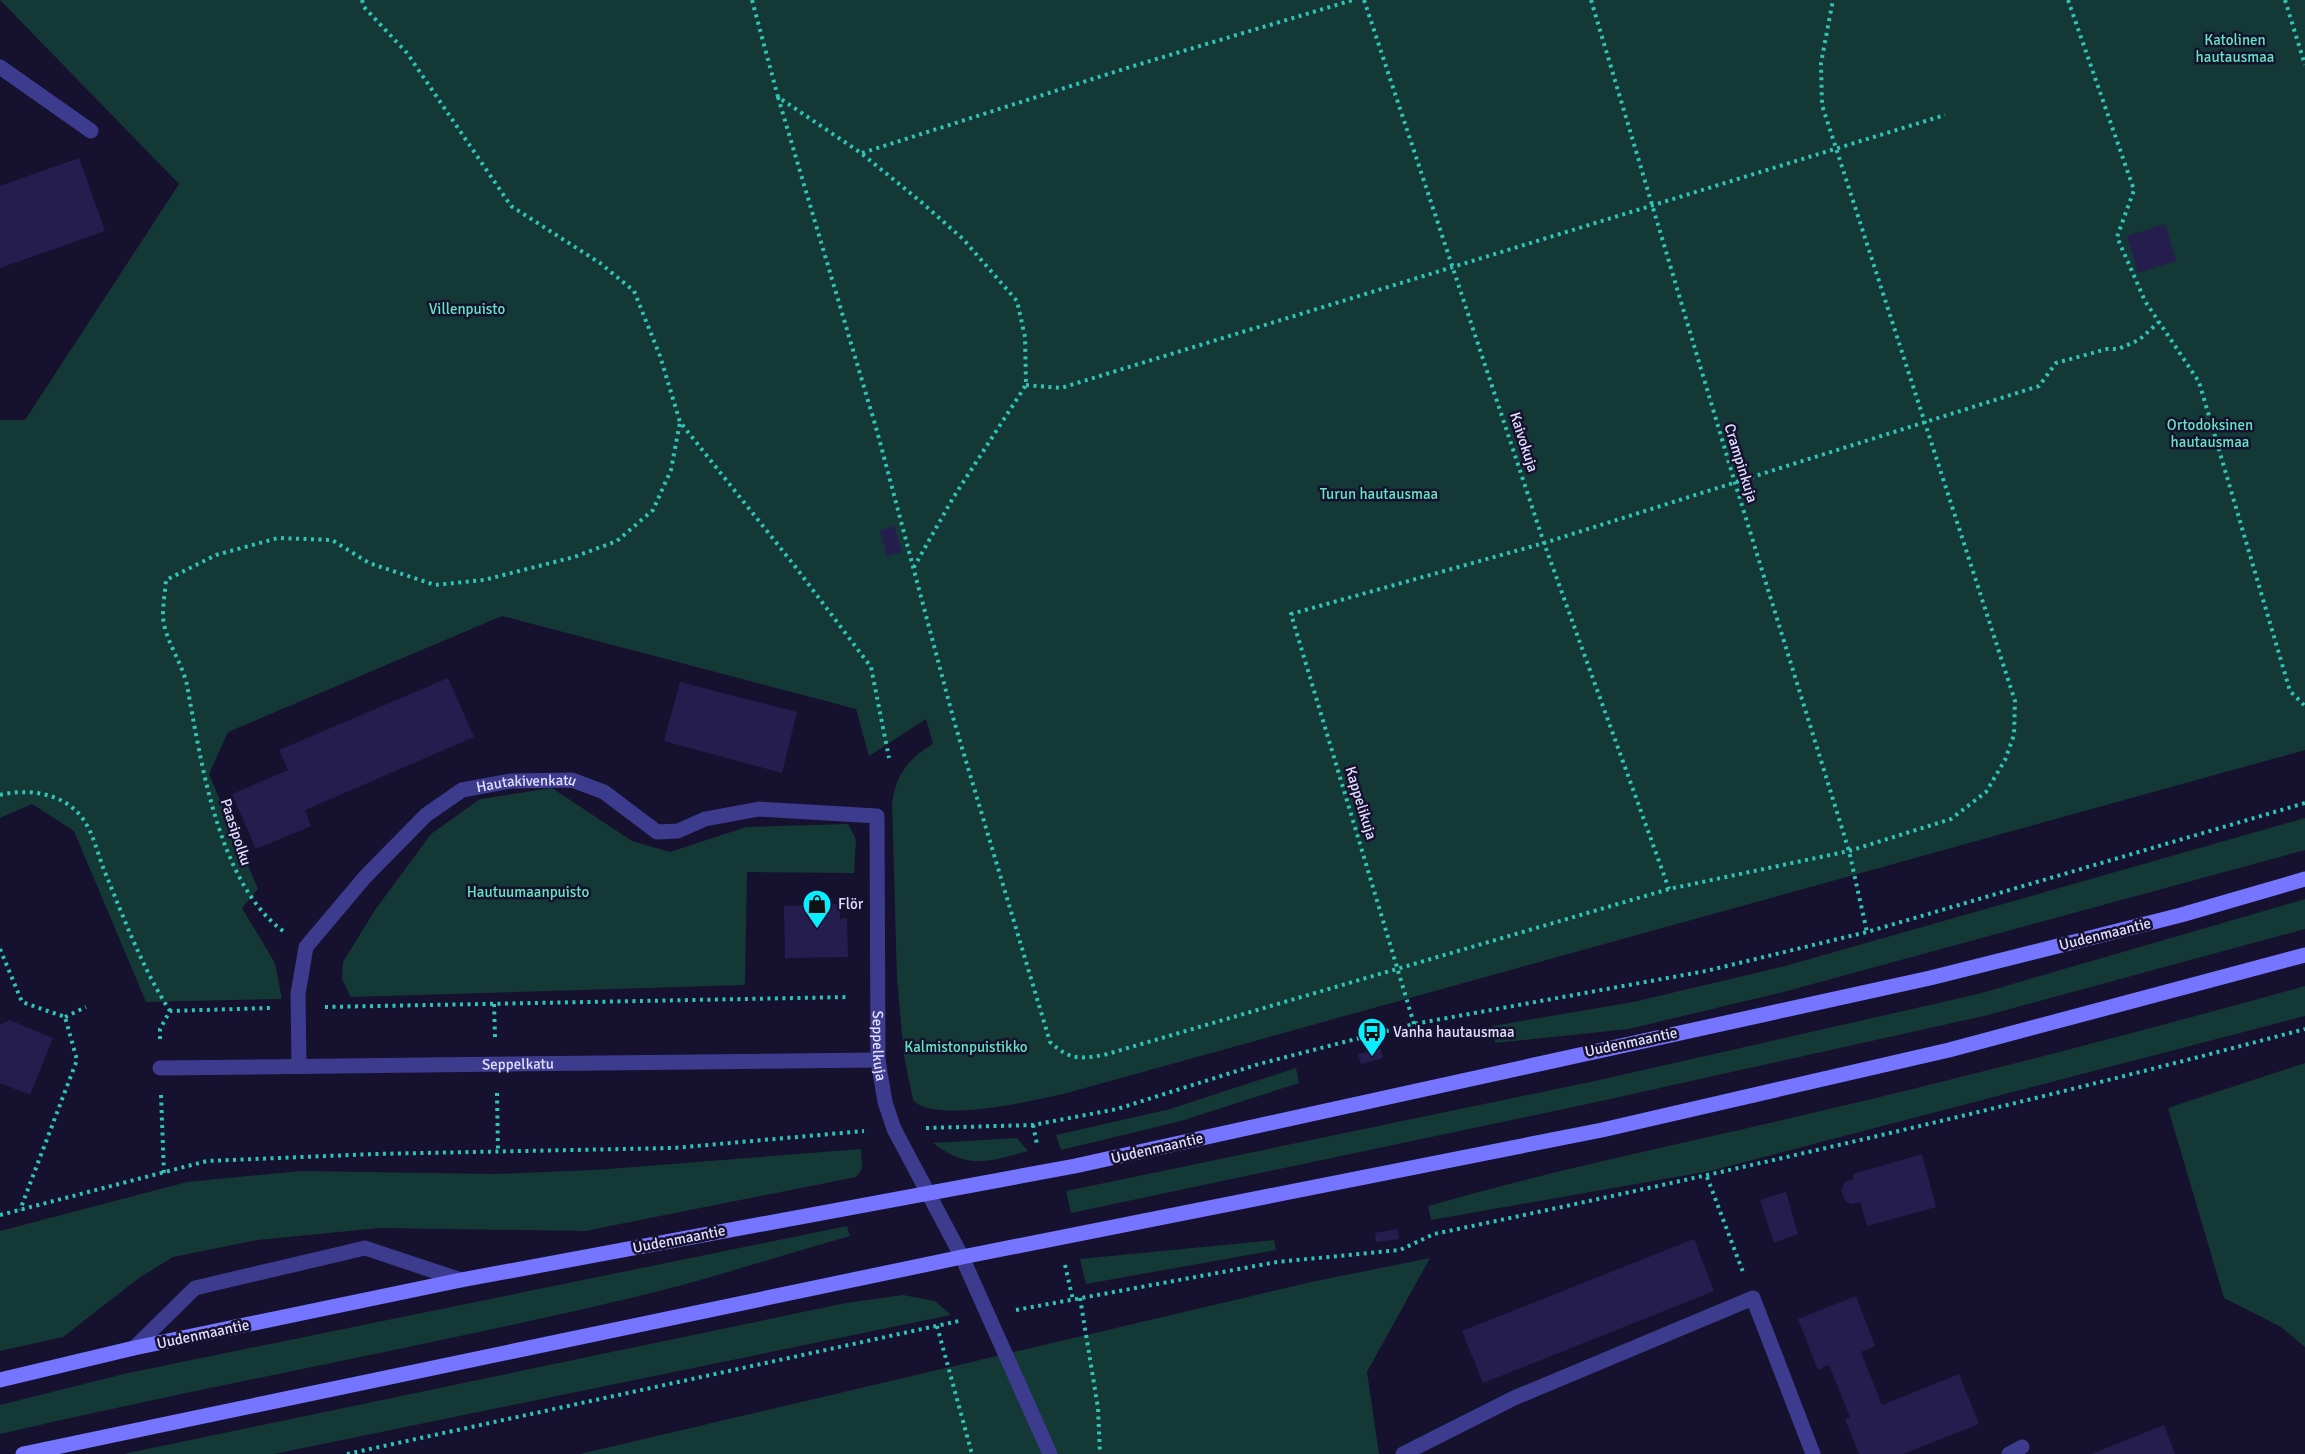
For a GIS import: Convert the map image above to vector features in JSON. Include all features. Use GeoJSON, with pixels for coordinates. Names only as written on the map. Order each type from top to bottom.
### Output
{"type":"FeatureCollection","features":[{"type":"Feature","properties":{"kind":"main road","name":"Uudenmaantie"},"geometry":{"type":"LineString","coordinates":[[0,1380],[134,1348],[461,1280],[1075,1166],[1930,978],[2181,915],[2305,879]]}},
{"type":"Feature","properties":{"kind":"main road"},"geometry":{"type":"LineString","coordinates":[[23,1454],[962,1257],[1602,1130],[1949,1050],[2305,956]]}},
{"type":"Feature","properties":{"kind":"street"},"geometry":{"type":"LineString","coordinates":[[0,67],[91,131]]}},
{"type":"Feature","properties":{"kind":"street","name":"Hautakivenkatu"},"geometry":{"type":"LineString","coordinates":[[306,947],[365,877],[426,815],[462,790],[511,781],[572,780],[604,792],[657,832],[678,831],[705,819],[759,809],[877,816]]}},
{"type":"Feature","properties":{"kind":"street","name":"Seppelkuja"},"geometry":{"type":"LineString","coordinates":[[877,816],[878,1060],[885,1102],[894,1129],[962,1257],[1050,1454]]}},
{"type":"Feature","properties":{"kind":"street"},"geometry":{"type":"LineString","coordinates":[[299,1065],[298,1007],[306,947]]}},
{"type":"Feature","properties":{"kind":"street","name":"Seppelkatu"},"geometry":{"type":"LineString","coordinates":[[160,1068],[878,1060]]}},
{"type":"Feature","properties":{"kind":"street"},"geometry":{"type":"LineString","coordinates":[[134,1348],[195,1288],[365,1248],[461,1280]]}},
{"type":"Feature","properties":{"kind":"street"},"geometry":{"type":"LineString","coordinates":[[1403,1454],[1514,1398],[1753,1298],[1813,1454]]}},
{"type":"Feature","properties":{"kind":"path"},"geometry":{"type":"LineString","coordinates":[[362,0],[364,7],[407,53],[511,206],[600,263],[634,291],[660,356],[680,423],[794,565],[871,667],[889,758]]}},
{"type":"Feature","properties":{"kind":"path"},"geometry":{"type":"LineString","coordinates":[[752,0],[778,97],[877,431],[954,721],[1050,1042],[1064,1055],[1082,1058],[1104,1055],[1669,889],[1849,851],[1951,819],[1986,792],[2005,760],[2014,735],[2015,700],[1822,105],[1821,63],[1833,0]]}},
{"type":"Feature","properties":{"kind":"path"},"geometry":{"type":"LineString","coordinates":[[861,153],[1130,67],[1353,0]]}},
{"type":"Feature","properties":{"kind":"path","name":"Kaivokuja"},"geometry":{"type":"LineString","coordinates":[[1364,0],[1545,543],[1669,889]]}},
{"type":"Feature","properties":{"kind":"path","name":"Crampinkuja"},"geometry":{"type":"LineString","coordinates":[[1590,0],[1735,483],[1849,851],[1867,932]]}},
{"type":"Feature","properties":{"kind":"path"},"geometry":{"type":"LineString","coordinates":[[2068,0],[2134,190],[2117,237],[2145,301],[2199,382],[2290,691],[2305,706]]}},
{"type":"Feature","properties":{"kind":"path"},"geometry":{"type":"LineString","coordinates":[[2284,0],[2305,65]]}},
{"type":"Feature","properties":{"kind":"path"},"geometry":{"type":"LineString","coordinates":[[778,97],[861,153],[963,239],[1017,301],[1025,337],[1026,385],[953,498],[914,568]]}},
{"type":"Feature","properties":{"kind":"path"},"geometry":{"type":"LineString","coordinates":[[1026,385],[1061,388],[1945,115]]}},
{"type":"Feature","properties":{"kind":"path"},"geometry":{"type":"LineString","coordinates":[[1545,543],[2039,386],[2056,363],[2107,349],[2118,349],[2139,340],[2159,322]]}},
{"type":"Feature","properties":{"kind":"path","name":"Paasipolku"},"geometry":{"type":"LineString","coordinates":[[306,947],[266,918],[237,876],[221,831],[194,735],[186,682],[163,618],[166,580],[216,555],[278,538],[332,540],[369,563],[435,585],[484,580],[574,557],[617,542],[653,510],[671,470],[680,423]]}},
{"type":"Feature","properties":{"kind":"path","name":"Kappelikuja"},"geometry":{"type":"LineString","coordinates":[[1414,1023],[1291,614],[1545,543]]}},
{"type":"Feature","properties":{"kind":"path"},"geometry":{"type":"LineString","coordinates":[[0,795],[14,792],[40,793],[62,801],[83,819],[130,934],[159,994],[170,1011]]}},
{"type":"Feature","properties":{"kind":"path"},"geometry":{"type":"LineString","coordinates":[[0,1215],[207,1161],[374,1154],[674,1148],[894,1129],[1033,1125],[1117,1109],[1259,1064],[1414,1023],[1706,971],[1867,932],[2305,802]]}},
{"type":"Feature","properties":{"kind":"path"},"geometry":{"type":"LineString","coordinates":[[0,949],[22,1002],[65,1017],[86,1007]]}},
{"type":"Feature","properties":{"kind":"path"},"geometry":{"type":"LineString","coordinates":[[170,1011],[879,996]]}},
{"type":"Feature","properties":{"kind":"path"},"geometry":{"type":"LineString","coordinates":[[164,1173],[160,1029],[170,1011]]}},
{"type":"Feature","properties":{"kind":"path"},"geometry":{"type":"LineString","coordinates":[[20,1210],[77,1060],[65,1017]]}},
{"type":"Feature","properties":{"kind":"path"},"geometry":{"type":"LineString","coordinates":[[347,1454],[988,1315],[1278,1262],[1400,1250],[1434,1234],[1707,1177],[1925,1126],[2305,1029]]}},
{"type":"Feature","properties":{"kind":"path"},"geometry":{"type":"LineString","coordinates":[[1707,1177],[1753,1298]]}},
{"type":"Feature","properties":{"kind":"path"},"geometry":{"type":"LineString","coordinates":[[1080,1298],[1098,1408],[1100,1454]]}},
{"type":"Feature","properties":{"kind":"path"},"geometry":{"type":"LineString","coordinates":[[937,1326],[972,1454]]}},
{"type":"Feature","properties":{"kind":"green space","name":"Turun hautausmaa"},"geometry":{"type":"Polygon","coordinates":[[[0,0],[2305,0],[2305,750],[1074,1091],[990,1108],[943,1110],[925,1107],[913,1100],[904,1056],[897,979],[892,804],[897,784],[905,768],[917,755],[933,744],[926,719],[869,756],[856,709],[502,616],[228,732],[209,774],[258,889],[242,908],[275,963],[282,999],[146,1002],[74,831],[32,804],[0,818],[0,420],[25,420],[179,184],[0,0]]]}},
{"type":"Feature","properties":{"kind":"green space","name":"Hautuumaanpuisto"},"geometry":{"type":"Polygon","coordinates":[[[552,788],[632,841],[670,852],[746,827],[848,824],[856,839],[854,873],[747,872],[745,985],[351,997],[342,979],[343,962],[375,910],[431,834],[480,799],[552,788]]]}},
{"type":"Feature","properties":{"kind":"green space"},"geometry":{"type":"Polygon","coordinates":[[[2305,818],[2305,850],[1787,991],[1629,1029],[1495,1043],[1492,1026],[1633,1002],[1785,966],[2305,818]]]}},
{"type":"Feature","properties":{"kind":"green space"},"geometry":{"type":"Polygon","coordinates":[[[2305,899],[2305,929],[1984,1016],[1597,1102],[1071,1213],[1066,1191],[1595,1081],[1978,994],[2305,899]]]}},
{"type":"Feature","properties":{"kind":"green space"},"geometry":{"type":"Polygon","coordinates":[[[2305,986],[2305,1016],[1710,1171],[1431,1220],[1428,1206],[1473,1193],[1987,1070],[2305,986]]]}},
{"type":"Feature","properties":{"kind":"green space"},"geometry":{"type":"Polygon","coordinates":[[[2305,1063],[2305,1347],[2281,1327],[2224,1298],[2168,1108],[2305,1063]]]}},
{"type":"Feature","properties":{"kind":"green space"},"geometry":{"type":"Polygon","coordinates":[[[1296,1068],[1299,1083],[1181,1121],[1061,1150],[1056,1135],[1170,1109],[1296,1068]]]}},
{"type":"Feature","properties":{"kind":"green space"},"geometry":{"type":"Polygon","coordinates":[[[1017,1138],[1028,1151],[979,1161],[957,1157],[933,1143],[1017,1138]]]}},
{"type":"Feature","properties":{"kind":"green space"},"geometry":{"type":"Polygon","coordinates":[[[861,1149],[862,1169],[856,1177],[585,1231],[380,1228],[257,1240],[173,1257],[139,1278],[63,1337],[0,1351],[0,1231],[187,1182],[301,1171],[495,1174],[595,1170],[861,1149]]]}},
{"type":"Feature","properties":{"kind":"green space"},"geometry":{"type":"Polygon","coordinates":[[[847,1226],[850,1236],[716,1276],[635,1297],[0,1434],[0,1405],[128,1373],[847,1226]]]}},
{"type":"Feature","properties":{"kind":"green space"},"geometry":{"type":"Polygon","coordinates":[[[1274,1240],[1276,1250],[1086,1284],[1080,1259],[1274,1240]]]}},
{"type":"Feature","properties":{"kind":"green space"},"geometry":{"type":"Polygon","coordinates":[[[1430,1258],[1367,1372],[1379,1454],[580,1454],[1311,1282],[1430,1258]]]}},
{"type":"Feature","properties":{"kind":"green space"},"geometry":{"type":"Polygon","coordinates":[[[903,1295],[935,1301],[951,1315],[274,1454],[123,1454],[846,1303],[903,1295]]]}},
{"type":"Feature","properties":{"kind":"building"},"geometry":{"type":"Polygon","coordinates":[[[79,158],[105,231],[0,268],[0,186],[79,158]]]}},
{"type":"Feature","properties":{"kind":"building"},"geometry":{"type":"Polygon","coordinates":[[[2165,224],[2176,261],[2138,273],[2127,236],[2165,224]]]}},
{"type":"Feature","properties":{"kind":"building"},"geometry":{"type":"Polygon","coordinates":[[[894,526],[902,552],[887,556],[880,531],[894,526]]]}},
{"type":"Feature","properties":{"kind":"building"},"geometry":{"type":"Polygon","coordinates":[[[448,678],[474,737],[305,810],[311,826],[256,849],[232,794],[288,770],[279,750],[448,678]]]}},
{"type":"Feature","properties":{"kind":"building"},"geometry":{"type":"Polygon","coordinates":[[[680,682],[797,712],[782,773],[664,741],[680,682]]]}},
{"type":"Feature","properties":{"kind":"building"},"geometry":{"type":"Polygon","coordinates":[[[840,904],[840,919],[847,918],[848,957],[785,958],[784,906],[840,904]]]}},
{"type":"Feature","properties":{"kind":"building"},"geometry":{"type":"Polygon","coordinates":[[[10,1020],[53,1038],[30,1095],[0,1083],[0,1025],[10,1020]]]}},
{"type":"Feature","properties":{"kind":"building"},"geometry":{"type":"Polygon","coordinates":[[[1381,1049],[1383,1058],[1361,1064],[1358,1054],[1381,1049]]]}},
{"type":"Feature","properties":{"kind":"building"},"geometry":{"type":"Polygon","coordinates":[[[1922,1154],[1936,1207],[1867,1226],[1860,1202],[1852,1204],[1845,1201],[1841,1190],[1845,1182],[1854,1179],[1853,1174],[1922,1154]]]}},
{"type":"Feature","properties":{"kind":"building"},"geometry":{"type":"Polygon","coordinates":[[[1786,1192],[1798,1234],[1774,1243],[1760,1200],[1786,1192]]]}},
{"type":"Feature","properties":{"kind":"building"},"geometry":{"type":"Polygon","coordinates":[[[1397,1229],[1399,1239],[1376,1242],[1375,1233],[1397,1229]]]}},
{"type":"Feature","properties":{"kind":"building"},"geometry":{"type":"Polygon","coordinates":[[[1694,1239],[1714,1291],[1483,1383],[1462,1331],[1694,1239]]]}},
{"type":"Feature","properties":{"kind":"building"},"geometry":{"type":"Polygon","coordinates":[[[1856,1296],[1875,1346],[1861,1352],[1882,1405],[1959,1374],[1979,1424],[1903,1454],[1859,1454],[1845,1419],[1850,1417],[1829,1365],[1818,1370],[1798,1319],[1856,1296]]]}},
{"type":"Feature","properties":{"kind":"building"},"geometry":{"type":"Polygon","coordinates":[[[2164,1425],[2175,1454],[2091,1454],[2164,1425]]]}},
{"type":"Feature","properties":{"kind":"place","name":"Flör"},"geometry":{"type":"Point","coordinates":[817,930]}},
{"type":"Feature","properties":{"kind":"place","name":"Vanha hautausmaa"},"geometry":{"type":"Point","coordinates":[1372,1058]}},
{"type":"Feature","properties":{"kind":"park label","name":"Katolinen hautausmaa"},"geometry":{"type":"Point","coordinates":[2235,48]}},
{"type":"Feature","properties":{"kind":"park label","name":"Villenpuisto"},"geometry":{"type":"Point","coordinates":[467,309]}},
{"type":"Feature","properties":{"kind":"park label","name":"Ortodoksinen hautausmaa"},"geometry":{"type":"Point","coordinates":[2210,434]}},
{"type":"Feature","properties":{"kind":"park label","name":"Kalmistonpuistikko"},"geometry":{"type":"Point","coordinates":[966,1047]}}]}
